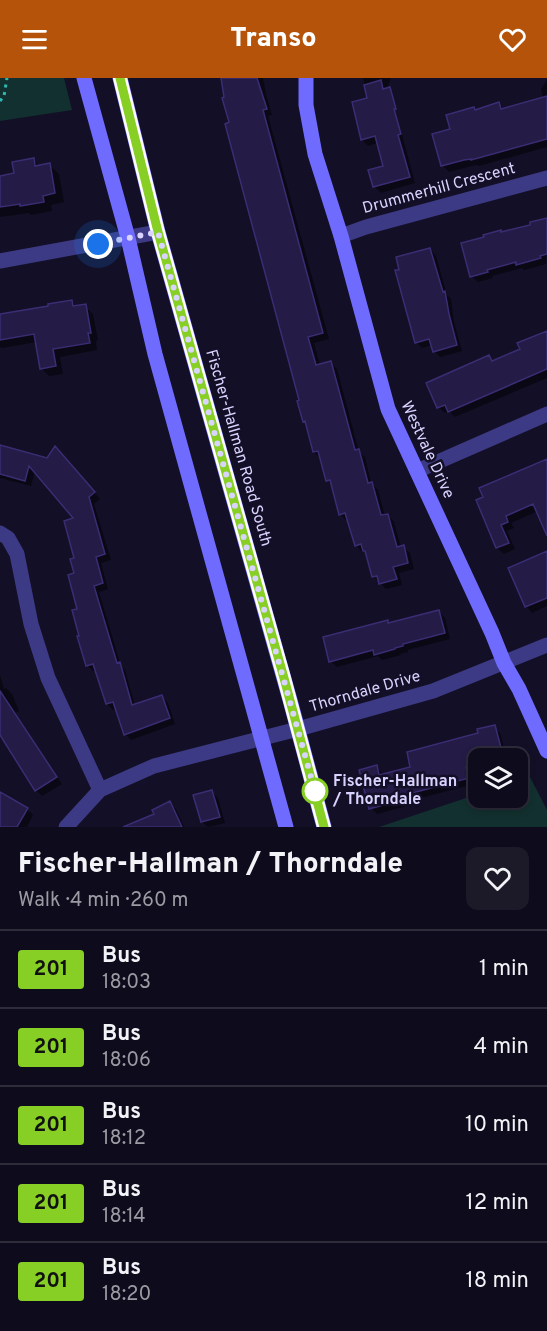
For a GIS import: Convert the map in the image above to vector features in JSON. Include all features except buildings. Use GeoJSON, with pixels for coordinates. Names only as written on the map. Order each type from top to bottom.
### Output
{"type":"FeatureCollection","features":[{"type":"Feature","properties":{"kind":"main road"},"geometry":{"type":"LineString","coordinates":[[84,78],[128,238],[155,354],[286,827]]}},
{"type":"Feature","properties":{"kind":"main road","name":"Fischer-Hallman Road South"},"geometry":{"type":"LineString","coordinates":[[120,78],[158,232],[324,827]]}},
{"type":"Feature","properties":{"kind":"main road","name":"Westvale Drive"},"geometry":{"type":"LineString","coordinates":[[306,78],[306,105],[315,154],[341,236],[388,410],[547,751]]}},
{"type":"Feature","properties":{"kind":"street","name":"Drummerhill Crescent"},"geometry":{"type":"LineString","coordinates":[[341,236],[366,227],[547,178]]}},
{"type":"Feature","properties":{"kind":"street"},"geometry":{"type":"LineString","coordinates":[[0,261],[158,232]]}},
{"type":"Feature","properties":{"kind":"street"},"geometry":{"type":"LineString","coordinates":[[417,471],[547,414]]}},
{"type":"Feature","properties":{"kind":"street"},"geometry":{"type":"LineString","coordinates":[[0,533],[8,538],[16,554],[31,624],[48,678],[100,790]]}},
{"type":"Feature","properties":{"kind":"street","name":"Thorndale Drive"},"geometry":{"type":"LineString","coordinates":[[66,827],[100,790],[154,766],[433,691],[547,645]]}},
{"type":"Feature","properties":{"kind":"path"},"geometry":{"type":"LineString","coordinates":[[0,101],[4,96],[7,78]]}},
{"type":"Feature","properties":{"kind":"green space"},"geometry":{"type":"Polygon","coordinates":[[[0,78],[64,78],[72,110],[0,121],[0,78]]]}},
{"type":"Feature","properties":{"kind":"green space"},"geometry":{"type":"Polygon","coordinates":[[[530,777],[547,810],[547,827],[379,827],[468,797],[468,808],[528,808],[528,778],[530,777]]]}},
{"type":"Feature","properties":{"kind":"bus line","name":"201"},"geometry":{"type":"LineString","coordinates":[[120,78],[158,232],[324,827]]}},
{"type":"Feature","properties":{"kind":"place","name":"Fischer-Hallman / Thorndale"},"geometry":{"type":"Point","coordinates":[315,791]}},
{"type":"Feature","properties":{"kind":"route"},"geometry":{"type":"LineString","coordinates":[[98,244],[158,232],[315,791]]}}]}
